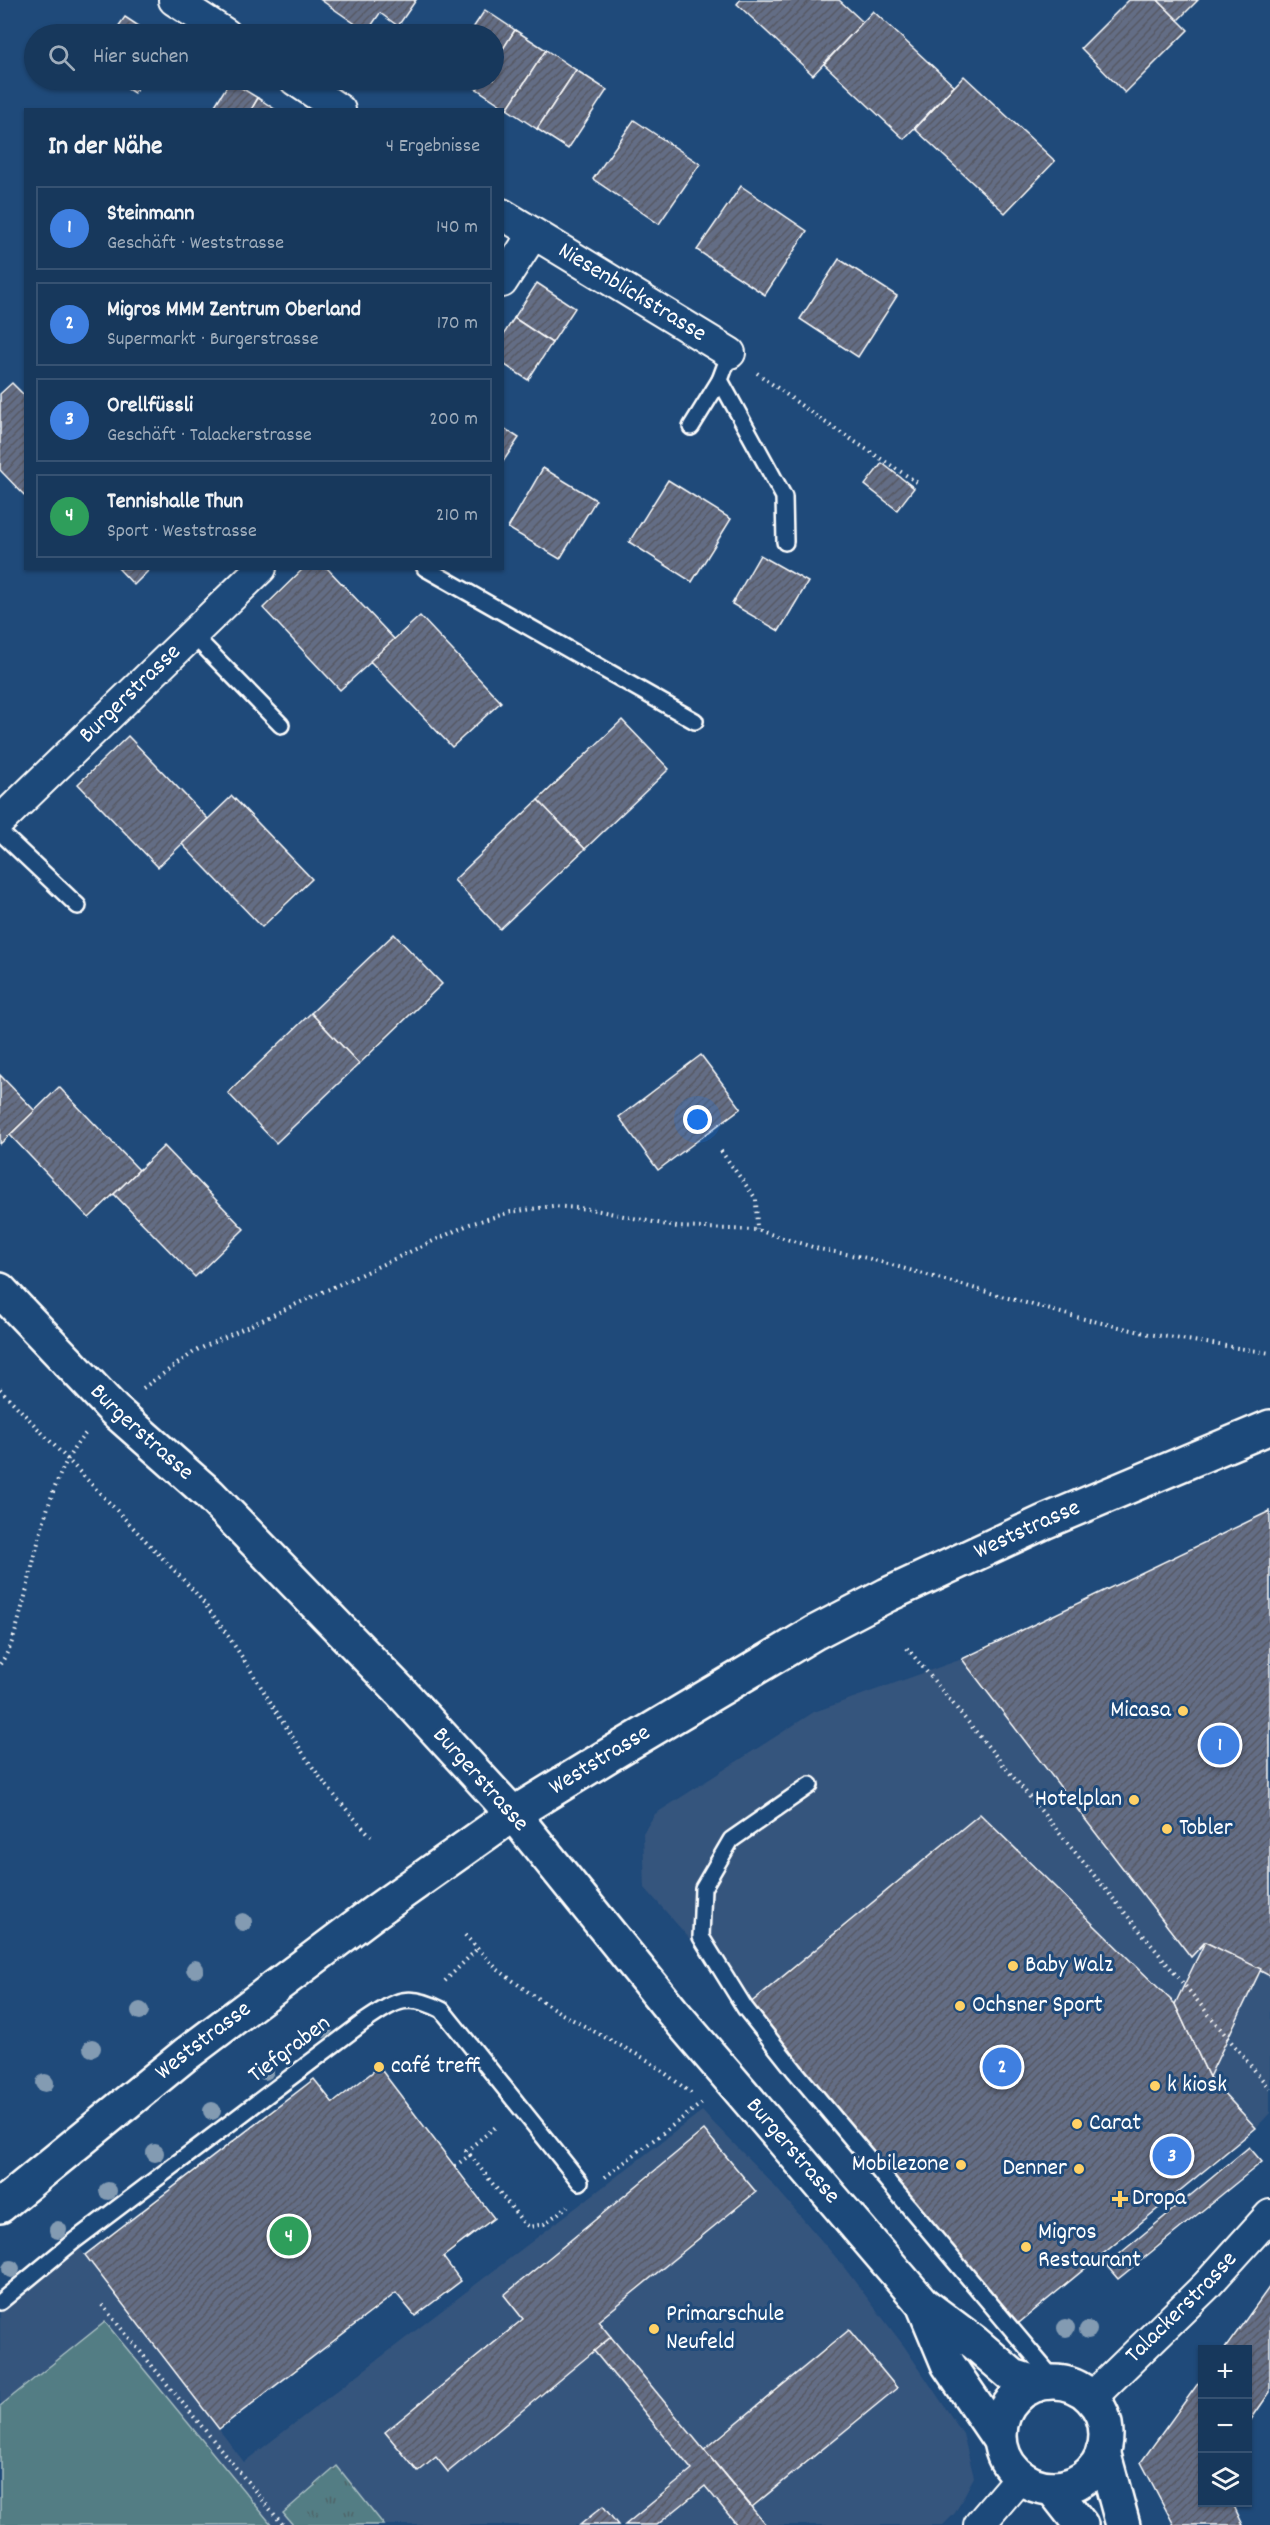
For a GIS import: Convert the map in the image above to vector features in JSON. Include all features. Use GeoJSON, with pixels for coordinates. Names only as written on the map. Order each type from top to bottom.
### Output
{"type":"FeatureCollection","features":[{"type":"Feature","properties":{"kind":"main road","name":"Burgerstrasse"},"geometry":{"type":"LineString","coordinates":[[0,1290],[114,1410],[209,1494],[400,1691],[513,1814],[664,2002],[923,2304],[975,2343],[1013,2376],[1047,2383]]}},
{"type":"Feature","properties":{"kind":"main road","name":"Weststrasse"},"geometry":{"type":"LineString","coordinates":[[0,2206],[185,2055],[372,1914],[513,1814],[805,1638],[887,1595],[1044,1522],[1270,1426]]}},
{"type":"Feature","properties":{"kind":"main road","name":"Burgerstrasse"},"geometry":{"type":"LineString","coordinates":[[923,2304],[948,2364],[999,2439]]}},
{"type":"Feature","properties":{"kind":"main road"},"geometry":{"type":"LineString","coordinates":[[1047,2383],[1081,2389],[1091,2398],[1100,2409],[1105,2423],[1106,2437],[1103,2451],[1092,2471],[1084,2478],[1063,2487],[1052,2488],[1035,2485],[1020,2477],[1006,2460],[999,2439],[1000,2425],[1013,2399],[1024,2390],[1047,2383]]}},
{"type":"Feature","properties":{"kind":"main road"},"geometry":{"type":"LineString","coordinates":[[1103,2451],[1123,2525]]}},
{"type":"Feature","properties":{"kind":"main road"},"geometry":{"type":"LineString","coordinates":[[1052,2488],[1081,2525]]}},
{"type":"Feature","properties":{"kind":"street"},"geometry":{"type":"LineString","coordinates":[[174,0],[211,24]]}},
{"type":"Feature","properties":{"kind":"street"},"geometry":{"type":"LineString","coordinates":[[310,90],[337,108]]}},
{"type":"Feature","properties":{"kind":"street","name":"Niesenblickstrasse"},"geometry":{"type":"LineString","coordinates":[[504,215],[730,353]]}},
{"type":"Feature","properties":{"kind":"street","name":"Niesenblickstrasse"},"geometry":{"type":"LineString","coordinates":[[504,279],[533,234]]}},
{"type":"Feature","properties":{"kind":"street","name":"Burgerstrasse"},"geometry":{"type":"LineString","coordinates":[[0,821],[259,570]]}},
{"type":"Feature","properties":{"kind":"street","name":"Talackerstrasse"},"geometry":{"type":"LineString","coordinates":[[1091,2398],[1206,2286],[1270,2216]]}},
{"type":"Feature","properties":{"kind":"street"},"geometry":{"type":"LineString","coordinates":[[979,2525],[1020,2477]]}},
{"type":"Feature","properties":{"kind":"lane"},"geometry":{"type":"LineString","coordinates":[[691,427],[720,381],[730,353]]}},
{"type":"Feature","properties":{"kind":"lane"},"geometry":{"type":"LineString","coordinates":[[720,381],[784,497],[785,542]]}},
{"type":"Feature","properties":{"kind":"lane"},"geometry":{"type":"LineString","coordinates":[[429,570],[695,721]]}},
{"type":"Feature","properties":{"kind":"lane"},"geometry":{"type":"LineString","coordinates":[[193,635],[281,725]]}},
{"type":"Feature","properties":{"kind":"lane"},"geometry":{"type":"LineString","coordinates":[[0,832],[78,906]]}},
{"type":"Feature","properties":{"kind":"lane"},"geometry":{"type":"LineString","coordinates":[[810,1785],[731,1840],[703,1888],[700,1937],[745,2008],[1047,2383]]}},
{"type":"Feature","properties":{"kind":"lane","name":"Tiefgraben"},"geometry":{"type":"LineString","coordinates":[[0,2302],[74,2241],[391,2004],[418,2000],[442,2010],[580,2182]]}},
{"type":"Feature","properties":{"kind":"path"},"geometry":{"type":"LineString","coordinates":[[730,353],[817,417],[918,483]]}},
{"type":"Feature","properties":{"kind":"path"},"geometry":{"type":"LineString","coordinates":[[721,1151],[756,1199],[758,1230]]}},
{"type":"Feature","properties":{"kind":"path"},"geometry":{"type":"LineString","coordinates":[[0,1664],[6,1657],[15,1633],[53,1491],[67,1460],[84,1435],[177,1363],[204,1346],[471,1224],[510,1212],[553,1206],[590,1209],[677,1227],[758,1230],[819,1249],[888,1264],[1072,1316],[1149,1334],[1270,1353]]}},
{"type":"Feature","properties":{"kind":"path"},"geometry":{"type":"LineString","coordinates":[[0,1389],[195,1592],[219,1621],[308,1760],[340,1804],[371,1836]]}},
{"type":"Feature","properties":{"kind":"path"},"geometry":{"type":"LineString","coordinates":[[907,1648],[1270,2089]]}},
{"type":"Feature","properties":{"kind":"path"},"geometry":{"type":"LineString","coordinates":[[465,1935],[497,1969],[531,1994],[562,2014],[649,2061],[675,2079],[702,2103],[732,2079]]}},
{"type":"Feature","properties":{"kind":"path"},"geometry":{"type":"LineString","coordinates":[[450,1976],[478,1948]]}},
{"type":"Feature","properties":{"kind":"path"},"geometry":{"type":"LineString","coordinates":[[455,2166],[470,2155],[466,2151],[521,2107]]}},
{"type":"Feature","properties":{"kind":"path"},"geometry":{"type":"LineString","coordinates":[[102,2305],[283,2525]]}},
{"type":"Feature","properties":{"kind":"shaded area"},"geometry":{"type":"Polygon","coordinates":[[[1270,1511],[1270,2113],[1256,2128],[1014,2327],[748,2005],[645,1888],[643,1833],[655,1814],[814,1712],[962,1659],[1270,1511]]]}},
{"type":"Feature","properties":{"kind":"shaded area","name":"Primarschule Neufeld"},"geometry":{"type":"Polygon","coordinates":[[[702,2111],[771,2182],[840,2262],[904,2346],[963,2434],[974,2477],[955,2513],[943,2525],[0,2525],[0,2312],[79,2247],[244,2462],[702,2111]]]}},
{"type":"Feature","properties":{"kind":"green space"},"geometry":{"type":"Polygon","coordinates":[[[105,2322],[272,2525],[0,2525],[0,2406],[105,2322]]]}},
{"type":"Feature","properties":{"kind":"green space"},"geometry":{"type":"Polygon","coordinates":[[[337,2466],[384,2525],[293,2525],[283,2513],[337,2466]]]}},
{"type":"Feature","properties":{"kind":"building"},"geometry":{"type":"Polygon","coordinates":[[[321,0],[416,0],[399,24],[395,24],[380,13],[372,24],[356,24],[321,0]]]}},
{"type":"Feature","properties":{"kind":"building"},"geometry":{"type":"Polygon","coordinates":[[[740,0],[839,0],[863,22],[813,75],[737,4],[740,0]]]}},
{"type":"Feature","properties":{"kind":"building"},"geometry":{"type":"Polygon","coordinates":[[[1129,0],[1158,0],[1188,30],[1125,93],[1081,48],[1129,0]]]}},
{"type":"Feature","properties":{"kind":"building"},"geometry":{"type":"Polygon","coordinates":[[[1158,0],[1198,0],[1178,20],[1158,0]]]}},
{"type":"Feature","properties":{"kind":"building"},"geometry":{"type":"Polygon","coordinates":[[[485,10],[515,30],[504,47],[504,24],[476,24],[485,10]]]}},
{"type":"Feature","properties":{"kind":"building"},"geometry":{"type":"Polygon","coordinates":[[[873,11],[954,86],[904,139],[824,64],[873,11]]]}},
{"type":"Feature","properties":{"kind":"building"},"geometry":{"type":"Polygon","coordinates":[[[125,17],[136,24],[120,24],[125,17]]]}},
{"type":"Feature","properties":{"kind":"building"},"geometry":{"type":"Polygon","coordinates":[[[515,30],[546,50],[507,109],[478,90],[504,90],[504,47],[515,30]]]}},
{"type":"Feature","properties":{"kind":"building"},"geometry":{"type":"Polygon","coordinates":[[[546,50],[576,70],[537,129],[507,109],[546,50]]]}},
{"type":"Feature","properties":{"kind":"building"},"geometry":{"type":"Polygon","coordinates":[[[576,70],[607,90],[568,149],[537,129],[576,70]]]}},
{"type":"Feature","properties":{"kind":"building"},"geometry":{"type":"Polygon","coordinates":[[[964,76],[1055,161],[1005,213],[915,129],[964,76]]]}},
{"type":"Feature","properties":{"kind":"building"},"geometry":{"type":"Polygon","coordinates":[[[224,90],[245,90],[258,98],[252,108],[213,108],[224,90]]]}},
{"type":"Feature","properties":{"kind":"building"},"geometry":{"type":"Polygon","coordinates":[[[258,98],[273,108],[252,108],[258,98]]]}},
{"type":"Feature","properties":{"kind":"building"},"geometry":{"type":"Polygon","coordinates":[[[634,120],[700,164],[659,224],[593,179],[634,120]]]}},
{"type":"Feature","properties":{"kind":"building"},"geometry":{"type":"Polygon","coordinates":[[[741,186],[807,231],[765,295],[697,250],[741,186]]]}},
{"type":"Feature","properties":{"kind":"building"},"geometry":{"type":"Polygon","coordinates":[[[839,259],[897,296],[858,357],[800,319],[839,259]]]}},
{"type":"Feature","properties":{"kind":"building"},"geometry":{"type":"Polygon","coordinates":[[[537,283],[575,308],[552,343],[514,318],[537,283]]]}},
{"type":"Feature","properties":{"kind":"building"},"geometry":{"type":"Polygon","coordinates":[[[514,318],[552,343],[528,380],[504,364],[504,334],[514,318]]]}},
{"type":"Feature","properties":{"kind":"building"},"geometry":{"type":"Polygon","coordinates":[[[12,383],[24,395],[24,495],[0,470],[0,394],[12,383]]]}},
{"type":"Feature","properties":{"kind":"building"},"geometry":{"type":"Polygon","coordinates":[[[504,428],[519,438],[504,460],[504,428]]]}},
{"type":"Feature","properties":{"kind":"building"},"geometry":{"type":"Polygon","coordinates":[[[882,463],[914,488],[897,510],[865,485],[882,463]]]}},
{"type":"Feature","properties":{"kind":"building"},"geometry":{"type":"Polygon","coordinates":[[[543,468],[596,500],[560,559],[508,528],[543,468]]]}},
{"type":"Feature","properties":{"kind":"building"},"geometry":{"type":"Polygon","coordinates":[[[668,480],[731,519],[692,582],[629,542],[668,480]]]}},
{"type":"Feature","properties":{"kind":"building"},"geometry":{"type":"Polygon","coordinates":[[[760,555],[808,582],[779,631],[732,604],[760,555]]]}},
{"type":"Feature","properties":{"kind":"building"},"geometry":{"type":"Polygon","coordinates":[[[120,570],[149,570],[134,585],[120,570]]]}},
{"type":"Feature","properties":{"kind":"building"},"geometry":{"type":"Polygon","coordinates":[[[302,570],[329,570],[395,640],[340,690],[263,608],[302,570]]]}},
{"type":"Feature","properties":{"kind":"building"},"geometry":{"type":"Polygon","coordinates":[[[420,616],[501,702],[452,747],[370,661],[420,616]]]}},
{"type":"Feature","properties":{"kind":"building"},"geometry":{"type":"Polygon","coordinates":[[[622,720],[669,769],[585,849],[538,800],[622,720]]]}},
{"type":"Feature","properties":{"kind":"building"},"geometry":{"type":"Polygon","coordinates":[[[128,736],[208,819],[158,867],[78,784],[128,736]]]}},
{"type":"Feature","properties":{"kind":"building"},"geometry":{"type":"Polygon","coordinates":[[[232,796],[312,879],[262,927],[182,844],[232,796]]]}},
{"type":"Feature","properties":{"kind":"building"},"geometry":{"type":"Polygon","coordinates":[[[538,800],[585,849],[500,929],[454,880],[538,800]]]}},
{"type":"Feature","properties":{"kind":"building"},"geometry":{"type":"Polygon","coordinates":[[[394,934],[442,984],[359,1064],[311,1013],[394,934]]]}},
{"type":"Feature","properties":{"kind":"building"},"geometry":{"type":"Polygon","coordinates":[[[311,1013],[359,1064],[276,1143],[228,1093],[311,1013]]]}},
{"type":"Feature","properties":{"kind":"building"},"geometry":{"type":"Polygon","coordinates":[[[701,1055],[741,1108],[658,1170],[619,1117],[701,1055]]]}},
{"type":"Feature","properties":{"kind":"building"},"geometry":{"type":"Polygon","coordinates":[[[0,1075],[35,1111],[0,1144],[0,1075]]]}},
{"type":"Feature","properties":{"kind":"building"},"geometry":{"type":"Polygon","coordinates":[[[59,1087],[139,1170],[89,1218],[10,1135],[59,1087]]]}},
{"type":"Feature","properties":{"kind":"building"},"geometry":{"type":"Polygon","coordinates":[[[164,1146],[244,1229],[195,1277],[114,1194],[164,1146]]]}},
{"type":"Feature","properties":{"kind":"building"},"geometry":{"type":"Polygon","coordinates":[[[1270,1511],[1270,1976],[1205,1942],[1191,1957],[962,1659],[1270,1511]]]}},
{"type":"Feature","properties":{"kind":"building"},"geometry":{"type":"Polygon","coordinates":[[[980,1814],[1175,2004],[1209,2077],[1256,2128],[1014,2327],[748,2005],[980,1814]]]}},
{"type":"Feature","properties":{"kind":"building"},"geometry":{"type":"Polygon","coordinates":[[[1205,1942],[1261,1969],[1209,2077],[1175,2004],[1205,1942]]]}},
{"type":"Feature","properties":{"kind":"building"},"geometry":{"type":"Polygon","coordinates":[[[379,2067],[494,2218],[443,2257],[461,2281],[415,2316],[396,2293],[219,2429],[85,2255],[314,2079],[333,2103],[379,2067]]]}},
{"type":"Feature","properties":{"kind":"building"},"geometry":{"type":"Polygon","coordinates":[[[704,2130],[756,2192],[598,2321],[611,2337],[448,2472],[436,2457],[418,2472],[385,2432],[523,2319],[504,2295],[704,2130]]]}},
{"type":"Feature","properties":{"kind":"building"},"geometry":{"type":"Polygon","coordinates":[[[1249,2147],[1262,2162],[1118,2279],[1106,2265],[1249,2147]]]}},
{"type":"Feature","properties":{"kind":"building"},"geometry":{"type":"Polygon","coordinates":[[[1270,2286],[1270,2392],[1252,2418],[1252,2345],[1228,2345],[1270,2286]]]}},
{"type":"Feature","properties":{"kind":"building"},"geometry":{"type":"Polygon","coordinates":[[[849,2330],[897,2388],[752,2507],[704,2450],[849,2330]]]}},
{"type":"Feature","properties":{"kind":"building"},"geometry":{"type":"Polygon","coordinates":[[[611,2337],[766,2525],[737,2525],[705,2486],[657,2525],[625,2525],[692,2470],[594,2351],[611,2337]]]}},
{"type":"Feature","properties":{"kind":"building"},"geometry":{"type":"Polygon","coordinates":[[[1198,2384],[1198,2507],[1234,2507],[1243,2525],[1174,2525],[1141,2462],[1198,2384]]]}},
{"type":"Feature","properties":{"kind":"building"},"geometry":{"type":"Polygon","coordinates":[[[603,2506],[618,2525],[580,2525],[603,2506]]]}},
{"type":"Feature","properties":{"kind":"place","name":"Micasa"},"geometry":{"type":"Point","coordinates":[1183,1711]}},
{"type":"Feature","properties":{"kind":"place","name":"Steinmann"},"geometry":{"type":"Point","coordinates":[1220,1745]}},
{"type":"Feature","properties":{"kind":"place","name":"Hotelplan"},"geometry":{"type":"Point","coordinates":[1134,1800]}},
{"type":"Feature","properties":{"kind":"place","name":"Tobler"},"geometry":{"type":"Point","coordinates":[1167,1829]}},
{"type":"Feature","properties":{"kind":"place","name":"Baby Walz"},"geometry":{"type":"Point","coordinates":[1013,1966]}},
{"type":"Feature","properties":{"kind":"place","name":"Ochsner Sport"},"geometry":{"type":"Point","coordinates":[960,2006]}},
{"type":"Feature","properties":{"kind":"place","name":"café treff"},"geometry":{"type":"Point","coordinates":[379,2067]}},
{"type":"Feature","properties":{"kind":"place","name":"Migros MMM Zentrum Oberland"},"geometry":{"type":"Point","coordinates":[1002,2067]}},
{"type":"Feature","properties":{"kind":"place","name":"k kiosk"},"geometry":{"type":"Point","coordinates":[1155,2086]}},
{"type":"Feature","properties":{"kind":"place","name":"Carat"},"geometry":{"type":"Point","coordinates":[1077,2124]}},
{"type":"Feature","properties":{"kind":"place","name":"Orellfüssli"},"geometry":{"type":"Point","coordinates":[1172,2156]}},
{"type":"Feature","properties":{"kind":"place","name":"Mobilezone"},"geometry":{"type":"Point","coordinates":[961,2165]}},
{"type":"Feature","properties":{"kind":"place","name":"Denner"},"geometry":{"type":"Point","coordinates":[1079,2169]}},
{"type":"Feature","properties":{"kind":"place","name":"Dropa"},"geometry":{"type":"Point","coordinates":[1120,2199]}},
{"type":"Feature","properties":{"kind":"place","name":"Tennishalle Thun"},"geometry":{"type":"Point","coordinates":[289,2236]}},
{"type":"Feature","properties":{"kind":"place","name":"Migros Restaurant"},"geometry":{"type":"Point","coordinates":[1026,2247]}},
{"type":"Feature","properties":{"kind":"place","name":"Primarschule Neufeld"},"geometry":{"type":"Point","coordinates":[654,2329]}}]}
